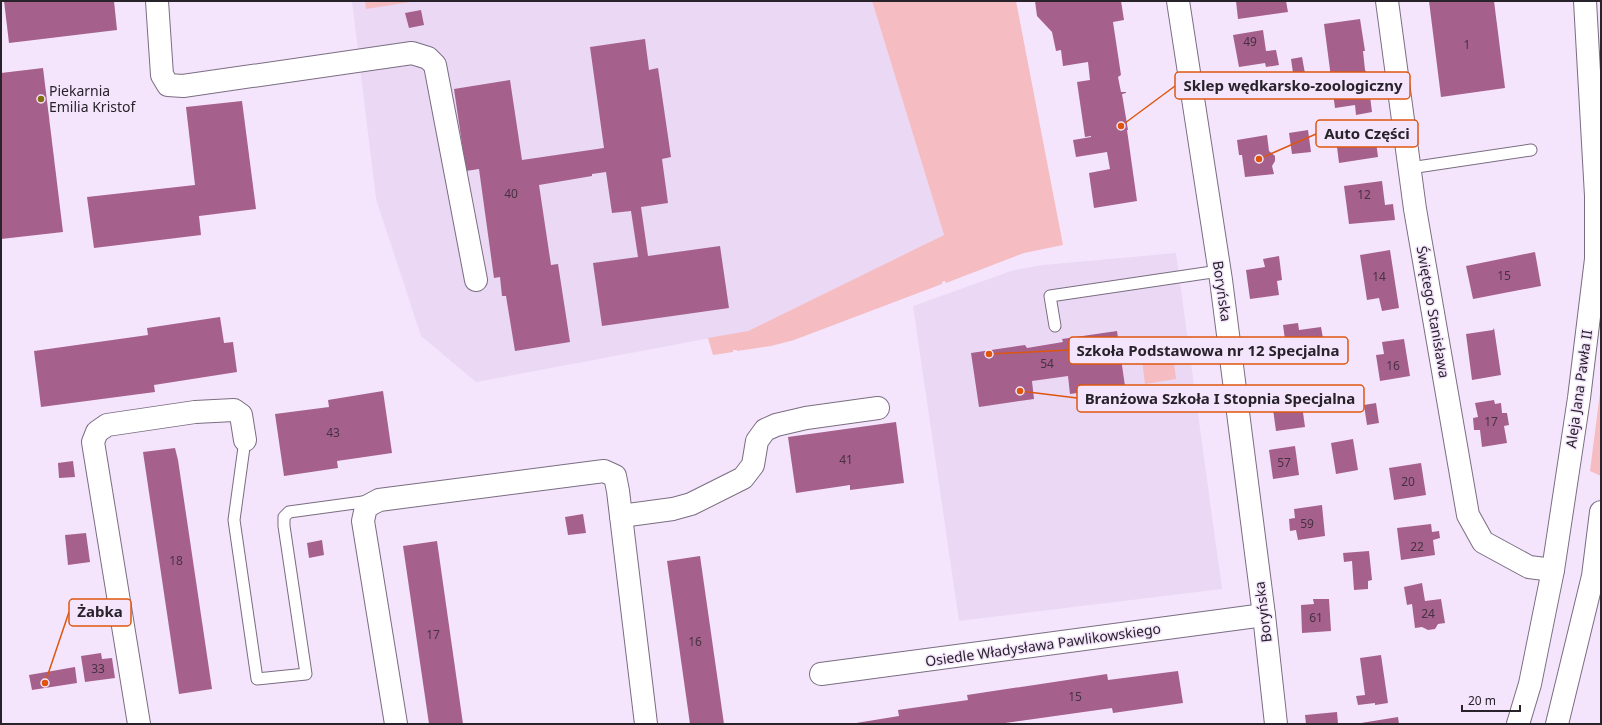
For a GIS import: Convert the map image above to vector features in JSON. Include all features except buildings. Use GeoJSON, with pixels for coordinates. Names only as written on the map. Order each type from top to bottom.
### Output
{"type":"FeatureCollection","features":[{"type":"Feature","properties":{"kind":"street"},"geometry":{"type":"LineString","coordinates":[[157,1],[162,75],[168,85],[183,86],[412,53],[428,58],[435,65],[476,280]]}},
{"type":"Feature","properties":{"kind":"street","name":"Boryńska"},"geometry":{"type":"LineString","coordinates":[[1178,1],[1219,271],[1264,615],[1276,724]]}},
{"type":"Feature","properties":{"kind":"street","name":"Świętego Stanisława"},"geometry":{"type":"LineString","coordinates":[[1387,1],[1415,209],[1468,515],[1483,542],[1529,567],[1553,570]]}},
{"type":"Feature","properties":{"kind":"street","name":"Aleja Jana Pawła II"},"geometry":{"type":"LineString","coordinates":[[1518,724],[1530,684],[1553,570],[1579,398],[1596,259],[1598,196],[1585,1]]}},
{"type":"Feature","properties":{"kind":"street"},"geometry":{"type":"LineString","coordinates":[[621,516],[673,509],[691,504],[743,478],[753,465],[757,441],[765,430],[776,425],[806,418],[878,408]]}},
{"type":"Feature","properties":{"kind":"street"},"geometry":{"type":"LineString","coordinates":[[139,724],[93,442],[97,432],[107,425],[195,412],[234,410],[241,415],[245,440]]}},
{"type":"Feature","properties":{"kind":"street"},"geometry":{"type":"LineString","coordinates":[[396,724],[364,521],[366,507],[379,500],[604,471],[615,476],[646,724]]}},
{"type":"Feature","properties":{"kind":"street"},"geometry":{"type":"LineString","coordinates":[[1557,724],[1593,576],[1601,512]]}},
{"type":"Feature","properties":{"kind":"street","name":"Osiedle Władysława Pawlikowskiego"},"geometry":{"type":"LineString","coordinates":[[821,674],[1264,615]]}},
{"type":"Feature","properties":{"kind":"lane"},"geometry":{"type":"LineString","coordinates":[[1410,168],[1531,150]]}},
{"type":"Feature","properties":{"kind":"lane"},"geometry":{"type":"LineString","coordinates":[[1055,326],[1050,296],[1219,271]]}},
{"type":"Feature","properties":{"kind":"lane"},"geometry":{"type":"LineString","coordinates":[[245,440],[234,520],[257,679],[306,674],[284,526],[284,517],[289,512],[379,500]]}},
{"type":"Feature","properties":{"kind":"shaded area"},"geometry":{"type":"Polygon","coordinates":[[[352,1],[872,1],[944,235],[748,331],[476,382],[421,336],[376,199],[352,1]]]}},
{"type":"Feature","properties":{"kind":"shaded area"},"geometry":{"type":"Polygon","coordinates":[[[365,1],[417,1],[366,9],[365,1]]]}},
{"type":"Feature","properties":{"kind":"shaded area"},"geometry":{"type":"Polygon","coordinates":[[[872,1],[1016,1],[1063,245],[1024,253],[946,283],[945,281],[942,282],[942,284],[794,340],[771,346],[737,351],[733,350],[733,352],[713,355],[708,338],[748,331],[944,235],[872,1]]]}},
{"type":"Feature","properties":{"kind":"shaded area"},"geometry":{"type":"Polygon","coordinates":[[[1176,253],[1222,589],[959,621],[913,306],[1014,270],[1043,265],[1176,253]]]}},
{"type":"Feature","properties":{"kind":"shaded area"},"geometry":{"type":"Polygon","coordinates":[[[1171,339],[1176,379],[1145,384],[1140,344],[1171,339]]]}},
{"type":"Feature","properties":{"kind":"shaded area"},"geometry":{"type":"Polygon","coordinates":[[[1601,385],[1601,476],[1590,471],[1601,385]]]}},
{"type":"Feature","properties":{"kind":"place","name":"Piekarnia Emilia Kristof"},"geometry":{"type":"Point","coordinates":[41,99]}},
{"type":"Feature","properties":{"kind":"place","name":"Sklep wędkarsko-zoologiczny"},"geometry":{"type":"Point","coordinates":[1121,126]}},
{"type":"Feature","properties":{"kind":"place","name":"Auto Części"},"geometry":{"type":"Point","coordinates":[1259,159]}},
{"type":"Feature","properties":{"kind":"place","name":"Szkoła Podstawowa nr 12 Specjalna"},"geometry":{"type":"Point","coordinates":[989,354]}},
{"type":"Feature","properties":{"kind":"place","name":"Branżowa Szkoła I Stopnia Specjalna"},"geometry":{"type":"Point","coordinates":[1020,391]}},
{"type":"Feature","properties":{"kind":"place","name":"Żabka"},"geometry":{"type":"Point","coordinates":[45,683]}}]}
